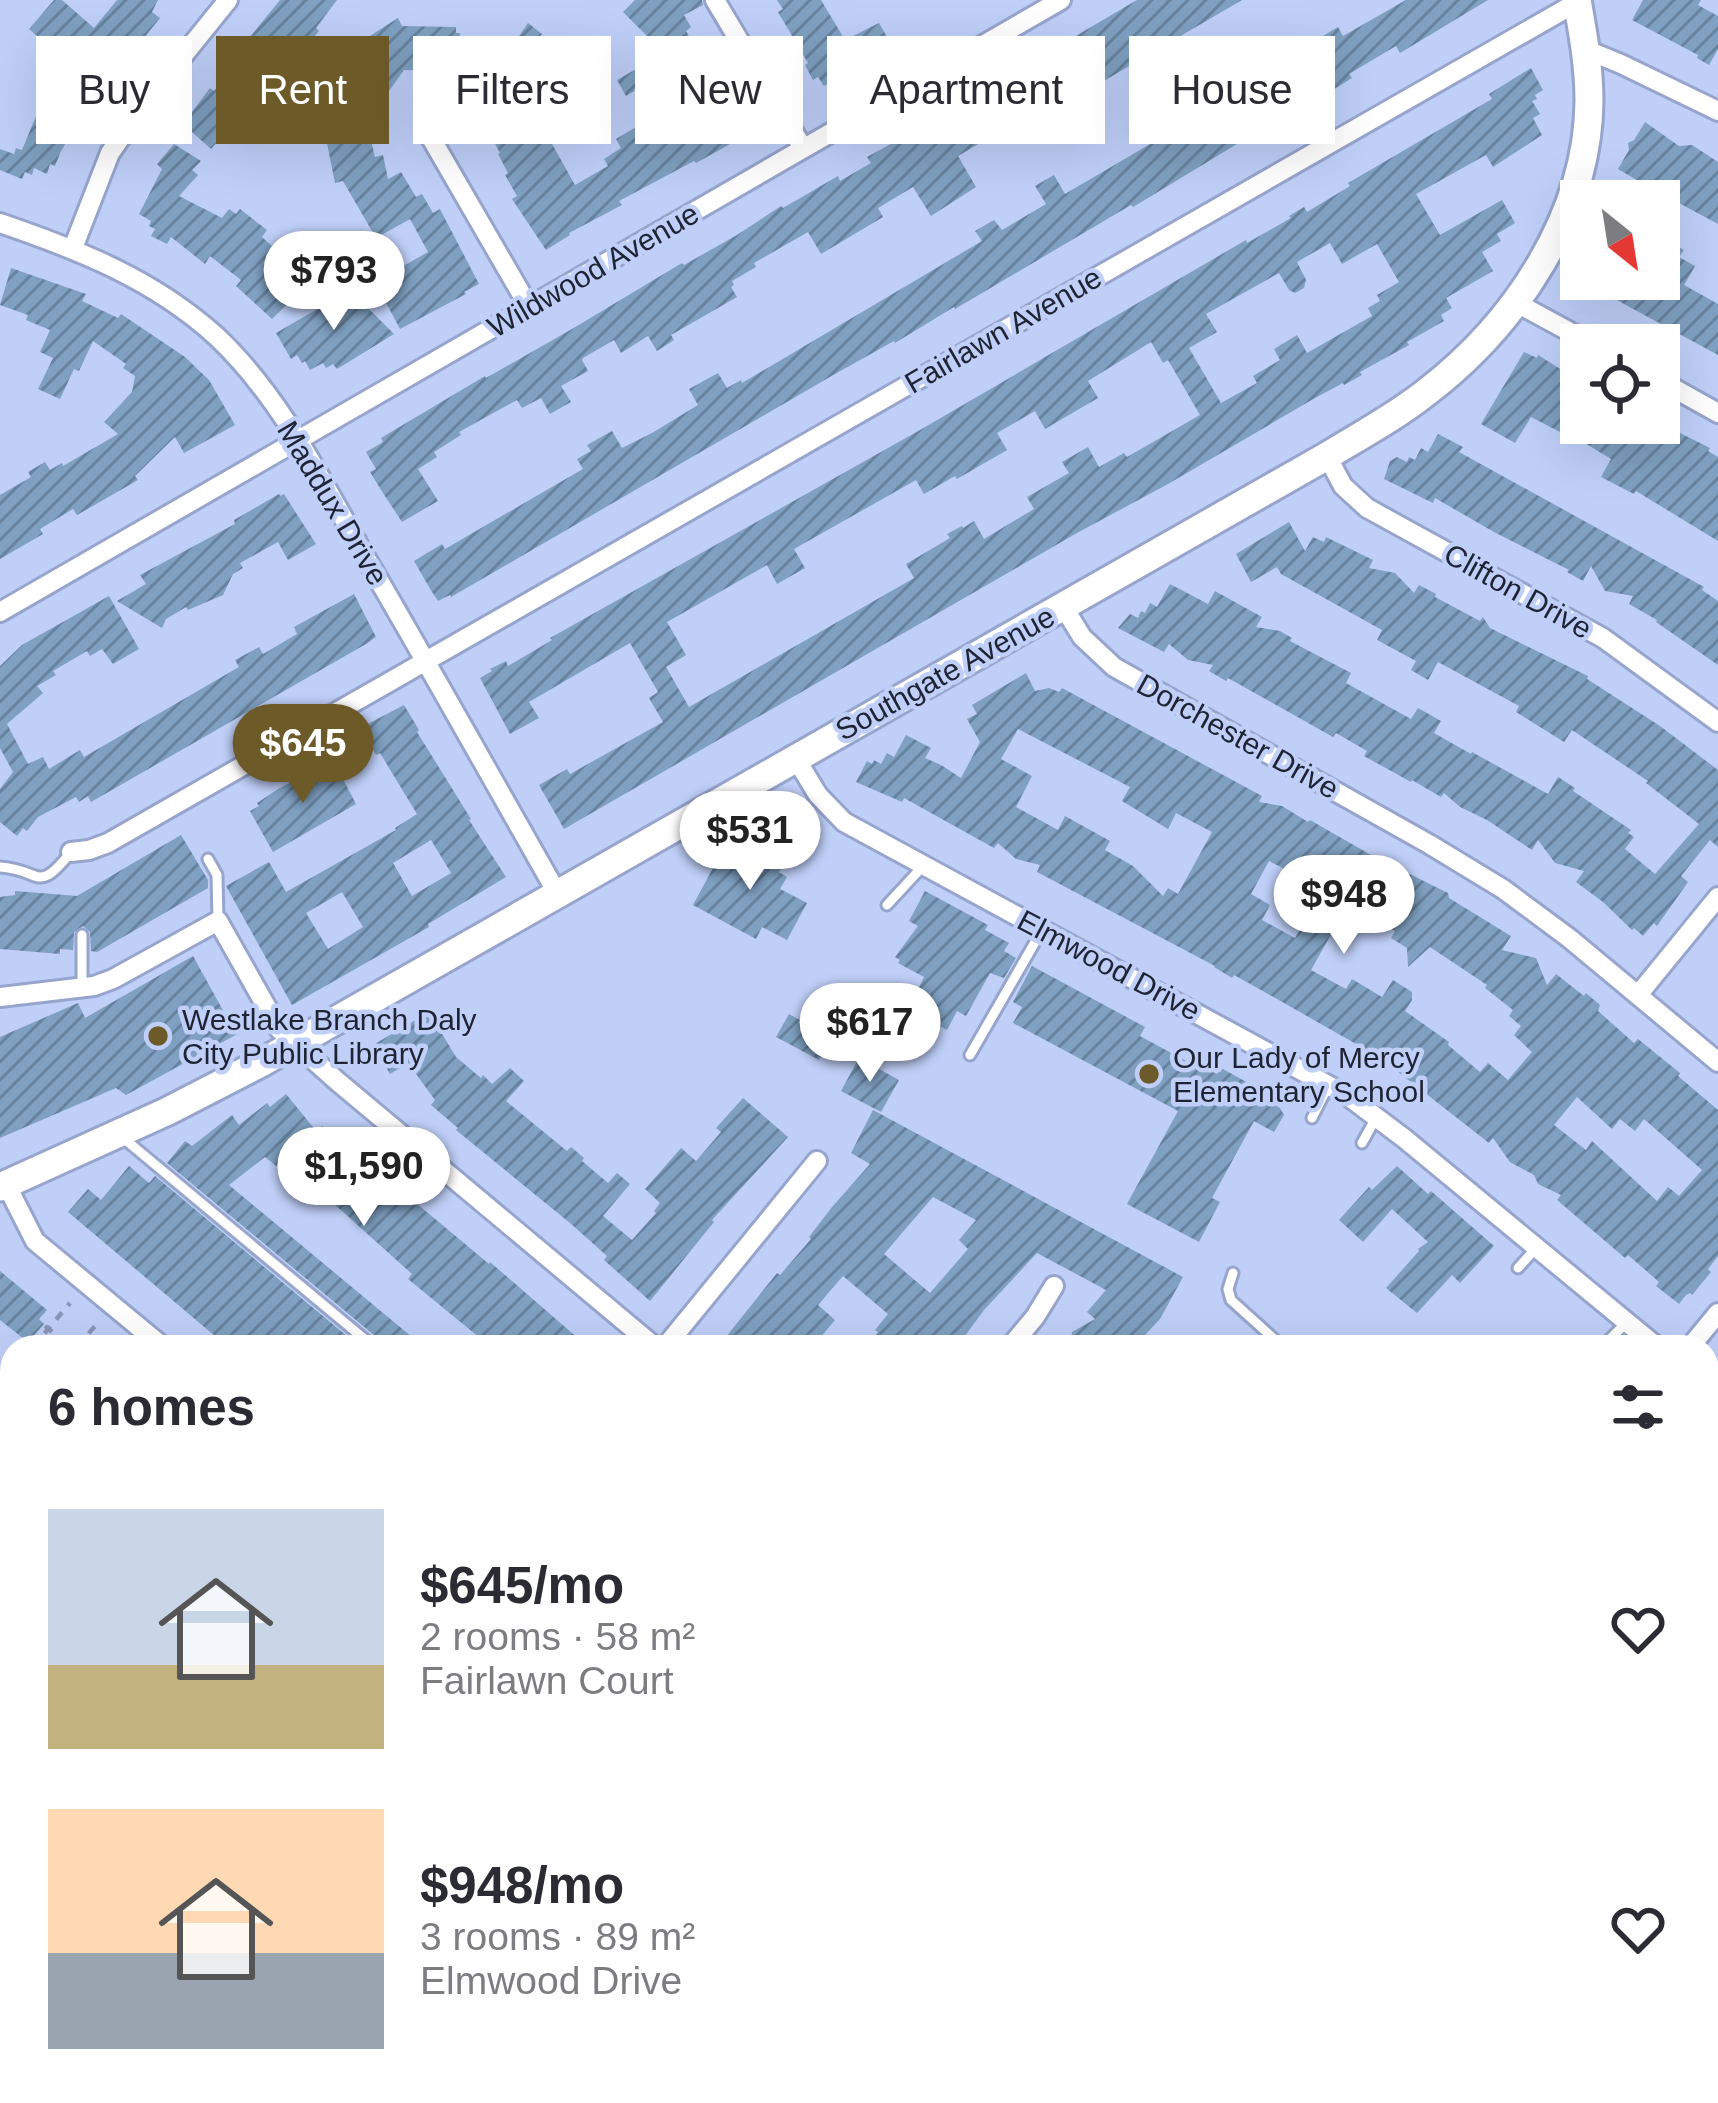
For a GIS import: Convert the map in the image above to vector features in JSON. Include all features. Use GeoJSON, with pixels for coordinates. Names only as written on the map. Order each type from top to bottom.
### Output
{"type":"FeatureCollection","features":[{"type":"Feature","properties":{"kind":"street"},"geometry":{"type":"LineString","coordinates":[[73,248],[98,180],[125,129],[228,0]]}},
{"type":"Feature","properties":{"kind":"street"},"geometry":{"type":"LineString","coordinates":[[715,0],[803,148]]}},
{"type":"Feature","properties":{"kind":"street","name":"Wildwood Avenue"},"geometry":{"type":"LineString","coordinates":[[0,612],[1057,1]]}},
{"type":"Feature","properties":{"kind":"street","name":"Southgate Avenue"},"geometry":{"type":"LineString","coordinates":[[3,1186],[215,1088],[297,1043],[1327,456],[1426,393],[1474,350],[1515,302],[1555,237],[1581,167],[1589,104],[1587,50],[1578,1]]}},
{"type":"Feature","properties":{"kind":"street","name":"Fairlawn Avenue"},"geometry":{"type":"LineString","coordinates":[[71,852],[109,843],[1578,1]]}},
{"type":"Feature","properties":{"kind":"street"},"geometry":{"type":"LineString","coordinates":[[1587,50],[1718,111]]}},
{"type":"Feature","properties":{"kind":"street"},"geometry":{"type":"LineString","coordinates":[[435,144],[529,307]]}},
{"type":"Feature","properties":{"kind":"street","name":"Maddux Drive"},"geometry":{"type":"LineString","coordinates":[[0,223],[73,248],[149,286],[244,364],[298,441],[557,893]]}},
{"type":"Feature","properties":{"kind":"street"},"geometry":{"type":"LineString","coordinates":[[1515,302],[1560,326]]}},
{"type":"Feature","properties":{"kind":"street"},"geometry":{"type":"LineString","coordinates":[[1680,391],[1718,412]]}},
{"type":"Feature","properties":{"kind":"street","name":"Clifton Drive"},"geometry":{"type":"LineString","coordinates":[[1327,456],[1343,486],[1367,508],[1603,638],[1718,722]]}},
{"type":"Feature","properties":{"kind":"street","name":"Dorchester Drive"},"geometry":{"type":"LineString","coordinates":[[1063,607],[1082,637],[1114,667],[1503,889],[1718,1062]]}},
{"type":"Feature","properties":{"kind":"street","name":"Elmwood Drive"},"geometry":{"type":"LineString","coordinates":[[795,757],[818,796],[844,822],[1329,1084],[1377,1116],[1643,1335]]}},
{"type":"Feature","properties":{"kind":"street"},"geometry":{"type":"LineString","coordinates":[[1638,994],[1718,897]]}},
{"type":"Feature","properties":{"kind":"street"},"geometry":{"type":"LineString","coordinates":[[0,997],[82,989],[113,979],[218,921],[279,1029],[641,1335]]}},
{"type":"Feature","properties":{"kind":"street"},"geometry":{"type":"LineString","coordinates":[[675,1335],[817,1161]]}},
{"type":"Feature","properties":{"kind":"street"},"geometry":{"type":"LineString","coordinates":[[3,1186],[35,1241],[149,1335]]}},
{"type":"Feature","properties":{"kind":"street"},"geometry":{"type":"LineString","coordinates":[[1020,1335],[1054,1286]]}},
{"type":"Feature","properties":{"kind":"lane"},"geometry":{"type":"LineString","coordinates":[[0,867],[46,878],[71,852]]}},
{"type":"Feature","properties":{"kind":"lane"},"geometry":{"type":"LineString","coordinates":[[208,859],[218,875],[218,921]]}},
{"type":"Feature","properties":{"kind":"lane"},"geometry":{"type":"LineString","coordinates":[[886,905],[923,865]]}},
{"type":"Feature","properties":{"kind":"lane"},"geometry":{"type":"LineString","coordinates":[[970,1055],[1042,929]]}},
{"type":"Feature","properties":{"kind":"lane"},"geometry":{"type":"LineString","coordinates":[[82,935],[82,989]]}},
{"type":"Feature","properties":{"kind":"lane"},"geometry":{"type":"LineString","coordinates":[[1312,1118],[1329,1084]]}},
{"type":"Feature","properties":{"kind":"lane"},"geometry":{"type":"LineString","coordinates":[[1362,1143],[1377,1116]]}},
{"type":"Feature","properties":{"kind":"lane"},"geometry":{"type":"LineString","coordinates":[[117,1133],[360,1335]]}},
{"type":"Feature","properties":{"kind":"lane"},"geometry":{"type":"LineString","coordinates":[[1518,1268],[1537,1247]]}},
{"type":"Feature","properties":{"kind":"lane"},"geometry":{"type":"LineString","coordinates":[[1233,1273],[1228,1288],[1231,1300],[1270,1335]]}},
{"type":"Feature","properties":{"kind":"lane"},"geometry":{"type":"LineString","coordinates":[[1614,1335],[1627,1322]]}},
{"type":"Feature","properties":{"kind":"path"},"geometry":{"type":"LineString","coordinates":[[42,1335],[70,1303]]}},
{"type":"Feature","properties":{"kind":"path"},"geometry":{"type":"LineString","coordinates":[[85,1335],[96,1324]]}},
{"type":"Feature","properties":{"kind":"path"},"geometry":{"type":"LineString","coordinates":[[47,1328],[57,1335]]}},
{"type":"Feature","properties":{"kind":"building"},"geometry":{"type":"Polygon","coordinates":[[[54,0],[62,0],[94,28],[117,0],[158,0],[152,12],[160,18],[146,36],[37,36],[29,29],[54,0]]]}},
{"type":"Feature","properties":{"kind":"building"},"geometry":{"type":"Polygon","coordinates":[[[280,0],[337,0],[315,36],[251,36],[280,0]]]}},
{"type":"Feature","properties":{"kind":"building"},"geometry":{"type":"Polygon","coordinates":[[[635,0],[702,0],[703,5],[684,15],[691,27],[686,31],[689,36],[647,36],[623,12],[635,0]]]}},
{"type":"Feature","properties":{"kind":"building"},"geometry":{"type":"Polygon","coordinates":[[[777,0],[821,0],[843,36],[827,36],[824,86],[818,77],[813,80],[805,65],[803,36],[792,36],[778,12],[783,9],[777,0]]]}},
{"type":"Feature","properties":{"kind":"building"},"geometry":{"type":"Polygon","coordinates":[[[1137,0],[1242,0],[1181,36],[1129,36],[1129,66],[1105,80],[1105,36],[1076,36],[1137,0]]]}},
{"type":"Feature","properties":{"kind":"building"},"geometry":{"type":"Polygon","coordinates":[[[1406,0],[1488,0],[1400,53],[1396,46],[1349,74],[1352,78],[1335,88],[1335,36],[1323,36],[1338,27],[1343,36],[1406,0]]]}},
{"type":"Feature","properties":{"kind":"building"},"geometry":{"type":"Polygon","coordinates":[[[1643,0],[1701,0],[1698,5],[1718,16],[1718,49],[1709,65],[1632,20],[1643,0]]]}},
{"type":"Feature","properties":{"kind":"building"},"geometry":{"type":"Polygon","coordinates":[[[398,18],[402,26],[456,27],[460,33],[413,36],[413,70],[404,70],[389,91],[389,36],[370,36],[398,18]]]}},
{"type":"Feature","properties":{"kind":"building"},"geometry":{"type":"Polygon","coordinates":[[[528,23],[540,36],[519,36],[528,23]]]}},
{"type":"Feature","properties":{"kind":"building"},"geometry":{"type":"Polygon","coordinates":[[[879,23],[887,36],[853,36],[879,23]]]}},
{"type":"Feature","properties":{"kind":"building"},"geometry":{"type":"Polygon","coordinates":[[[1531,68],[1543,90],[1532,101],[1540,114],[1533,118],[1542,135],[1493,167],[1486,155],[1416,194],[1440,235],[1502,200],[1515,223],[1497,234],[1501,241],[1482,252],[1493,271],[1446,298],[1452,308],[1441,315],[1444,321],[1360,372],[1362,375],[1077,533],[564,829],[539,785],[567,769],[570,774],[663,722],[649,698],[658,692],[630,643],[529,702],[539,718],[510,734],[480,678],[490,669],[506,661],[508,666],[1304,207],[1307,212],[1492,99],[1489,94],[1531,68]],[[1330,243],[1297,262],[1306,280],[1304,288],[1295,293],[1289,290],[1279,273],[1206,314],[1217,332],[1189,348],[1221,403],[1257,383],[1253,376],[1280,360],[1274,349],[1297,335],[1307,353],[1372,316],[1368,308],[1380,301],[1377,295],[1399,282],[1377,244],[1342,264],[1330,243]],[[1151,342],[1088,381],[1098,398],[1045,429],[1035,411],[997,433],[1007,450],[957,479],[924,494],[916,480],[794,549],[805,568],[777,584],[767,565],[667,622],[686,655],[666,667],[689,707],[914,578],[906,564],[950,538],[947,534],[974,521],[984,539],[1034,509],[1027,497],[1069,473],[1062,462],[1088,447],[1099,467],[1124,453],[1127,457],[1200,415],[1168,360],[1163,363],[1151,342]]]}},
{"type":"Feature","properties":{"kind":"building"},"geometry":{"type":"Polygon","coordinates":[[[635,70],[635,91],[626,96],[617,80],[635,70]]]}},
{"type":"Feature","properties":{"kind":"building"},"geometry":{"type":"Polygon","coordinates":[[[210,88],[214,91],[216,143],[211,149],[192,132],[192,112],[210,88]]]}},
{"type":"Feature","properties":{"kind":"building"},"geometry":{"type":"Polygon","coordinates":[[[36,116],[36,144],[65,144],[47,174],[34,168],[32,175],[25,172],[22,179],[0,170],[0,149],[14,154],[16,148],[22,150],[36,116]]]}},
{"type":"Feature","properties":{"kind":"building"},"geometry":{"type":"Polygon","coordinates":[[[1645,122],[1679,146],[1692,145],[1718,162],[1718,224],[1680,204],[1680,180],[1637,180],[1618,169],[1628,143],[1645,122]]]}},
{"type":"Feature","properties":{"kind":"building"},"geometry":{"type":"Polygon","coordinates":[[[635,128],[635,144],[730,144],[619,201],[622,205],[546,250],[512,199],[517,196],[495,144],[552,144],[575,185],[608,166],[604,159],[621,148],[616,139],[635,128]]]}},
{"type":"Feature","properties":{"kind":"building"},"geometry":{"type":"Polygon","coordinates":[[[174,144],[201,161],[192,170],[198,175],[179,196],[222,218],[229,209],[236,214],[240,209],[267,230],[262,237],[296,268],[300,262],[315,277],[272,319],[236,286],[241,280],[210,256],[205,264],[171,237],[167,244],[151,236],[155,229],[149,226],[151,221],[139,214],[162,169],[157,164],[174,144]]]}},
{"type":"Feature","properties":{"kind":"building"},"geometry":{"type":"Polygon","coordinates":[[[327,144],[372,144],[375,157],[383,155],[388,179],[401,172],[416,197],[422,194],[433,213],[440,209],[479,284],[400,329],[375,282],[428,252],[410,219],[376,238],[343,181],[335,183],[327,144]]]}},
{"type":"Feature","properties":{"kind":"building"},"geometry":{"type":"Polygon","coordinates":[[[890,144],[978,144],[958,156],[976,187],[931,216],[913,187],[878,208],[883,217],[821,254],[808,232],[754,263],[756,267],[732,281],[737,297],[671,335],[674,340],[657,351],[648,336],[621,353],[614,340],[583,358],[588,371],[561,386],[571,402],[550,414],[541,398],[522,408],[517,400],[459,432],[434,452],[437,457],[418,469],[438,501],[402,522],[370,472],[376,469],[366,452],[383,442],[381,438],[781,206],[838,176],[840,181],[871,163],[867,157],[890,144]]]}},
{"type":"Feature","properties":{"kind":"building"},"geometry":{"type":"Polygon","coordinates":[[[1150,144],[1237,144],[451,597],[438,601],[432,592],[414,561],[442,544],[445,549],[583,469],[577,459],[591,451],[587,445],[612,431],[622,448],[652,433],[698,405],[689,389],[718,373],[727,388],[742,383],[982,241],[975,231],[994,220],[1002,230],[1046,204],[1035,186],[1054,175],[1065,194],[1150,144]]]}},
{"type":"Feature","properties":{"kind":"building"},"geometry":{"type":"Polygon","coordinates":[[[1680,258],[1695,266],[1684,285],[1718,304],[1718,355],[1680,334],[1680,324],[1661,324],[1617,300],[1680,300],[1680,258]]]}},
{"type":"Feature","properties":{"kind":"building"},"geometry":{"type":"Polygon","coordinates":[[[11,268],[86,294],[82,301],[118,318],[121,314],[185,357],[209,380],[235,425],[184,453],[175,437],[135,476],[138,480],[77,515],[73,509],[40,529],[43,534],[0,559],[0,495],[31,477],[28,472],[45,462],[50,470],[63,466],[118,434],[104,422],[132,392],[135,376],[93,341],[60,399],[38,389],[53,358],[40,352],[50,330],[0,305],[11,268]]]}},
{"type":"Feature","properties":{"kind":"building"},"geometry":{"type":"Polygon","coordinates":[[[350,290],[394,334],[337,369],[323,363],[310,370],[297,355],[291,359],[276,333],[350,290]]]}},
{"type":"Feature","properties":{"kind":"building"},"geometry":{"type":"Polygon","coordinates":[[[1524,352],[1560,369],[1560,432],[1531,417],[1515,443],[1481,424],[1524,352]]]}},
{"type":"Feature","properties":{"kind":"building"},"geometry":{"type":"Polygon","coordinates":[[[1680,433],[1710,448],[1718,457],[1718,541],[1636,491],[1601,477],[1611,459],[1586,444],[1680,444],[1680,433]]]}},
{"type":"Feature","properties":{"kind":"building"},"geometry":{"type":"Polygon","coordinates":[[[1438,434],[1463,447],[1459,452],[1704,587],[1718,601],[1718,665],[1629,604],[1633,596],[1605,591],[1591,566],[1583,581],[1435,498],[1433,503],[1384,479],[1390,461],[1397,457],[1415,460],[1421,448],[1428,452],[1438,434]]]}},
{"type":"Feature","properties":{"kind":"building"},"geometry":{"type":"Polygon","coordinates":[[[284,494],[316,544],[288,560],[278,542],[240,563],[243,568],[233,574],[223,595],[186,607],[166,619],[162,628],[117,601],[146,584],[140,575],[235,524],[234,520],[284,494]]]}},
{"type":"Feature","properties":{"kind":"building"},"geometry":{"type":"Polygon","coordinates":[[[1289,522],[1305,551],[1313,537],[1324,542],[1326,537],[1373,560],[1369,568],[1395,573],[1414,593],[1419,585],[1480,621],[1483,617],[1490,628],[1588,676],[1718,770],[1718,847],[1710,840],[1681,876],[1688,882],[1657,926],[1654,923],[1643,936],[1632,930],[1576,882],[1584,871],[1555,863],[1538,840],[1532,850],[1444,793],[1441,797],[1364,756],[1367,751],[1336,733],[1333,737],[1226,681],[1209,671],[1213,665],[1188,660],[1169,644],[1164,652],[1118,628],[1130,614],[1138,618],[1141,611],[1145,613],[1150,603],[1157,607],[1170,584],[1208,604],[1215,591],[1262,617],[1256,627],[1280,631],[1351,673],[1346,683],[1411,719],[1418,708],[1441,721],[1434,733],[1471,754],[1548,794],[1558,777],[1631,830],[1628,833],[1634,837],[1625,849],[1655,874],[1699,824],[1648,781],[1572,730],[1564,742],[1516,712],[1519,706],[1438,662],[1428,680],[1411,670],[1416,661],[1377,640],[1382,630],[1281,574],[1277,567],[1251,582],[1236,554],[1289,522]]]}},
{"type":"Feature","properties":{"kind":"building"},"geometry":{"type":"Polygon","coordinates":[[[354,594],[376,637],[366,644],[91,802],[88,796],[79,802],[76,797],[38,817],[17,836],[0,822],[0,789],[13,772],[0,748],[0,666],[22,645],[109,596],[139,649],[113,664],[102,649],[90,656],[87,651],[53,671],[56,675],[37,686],[43,693],[7,724],[28,764],[43,757],[49,769],[80,750],[84,757],[239,667],[235,660],[259,647],[263,654],[297,634],[294,627],[354,594]]]}},
{"type":"Feature","properties":{"kind":"building"},"geometry":{"type":"Polygon","coordinates":[[[1026,673],[1035,691],[1059,692],[1062,688],[1262,796],[1259,802],[1282,806],[1448,893],[1511,936],[1502,950],[1536,958],[1547,985],[1556,974],[1584,996],[1586,993],[1600,1005],[1598,1011],[1634,1043],[1638,1039],[1718,1110],[1718,1256],[1708,1269],[1711,1272],[1679,1304],[1628,1255],[1625,1258],[1557,1200],[1561,1195],[1510,1162],[1493,1138],[1489,1143],[1379,1057],[1037,872],[1040,865],[1016,859],[998,843],[994,848],[904,798],[902,802],[856,782],[867,761],[881,764],[887,753],[894,757],[906,735],[931,748],[925,758],[961,778],[980,742],[967,719],[977,714],[972,705],[1026,673]],[[1018,729],[1001,759],[1032,776],[1016,807],[1058,830],[1065,816],[1110,841],[1105,850],[1133,866],[1163,896],[1168,888],[1178,894],[1212,832],[1176,813],[1168,829],[1122,801],[1130,787],[1018,729]],[[1269,861],[1251,894],[1270,905],[1262,920],[1295,938],[1313,906],[1294,894],[1304,879],[1269,861]],[[1361,913],[1351,929],[1338,922],[1311,970],[1346,989],[1352,979],[1382,997],[1393,980],[1412,992],[1405,1011],[1449,1042],[1480,1072],[1488,1063],[1508,1080],[1532,1052],[1514,1035],[1521,1026],[1509,1016],[1513,1010],[1487,985],[1430,947],[1408,967],[1407,948],[1391,938],[1395,931],[1361,913]],[[1577,1097],[1554,1125],[1586,1150],[1592,1141],[1657,1201],[1668,1187],[1679,1196],[1702,1170],[1644,1119],[1635,1131],[1620,1119],[1612,1129],[1577,1097]]]}},
{"type":"Feature","properties":{"kind":"building"},"geometry":{"type":"Polygon","coordinates":[[[404,705],[506,877],[292,1005],[226,886],[269,862],[286,892],[417,814],[360,728],[404,705]],[[431,840],[393,863],[412,896],[451,873],[431,840]],[[342,892],[306,913],[328,949],[363,927],[342,892]]]}},
{"type":"Feature","properties":{"kind":"building"},"geometry":{"type":"Polygon","coordinates":[[[333,760],[356,804],[273,852],[250,811],[278,789],[333,760]]]}},
{"type":"Feature","properties":{"kind":"building"},"geometry":{"type":"Polygon","coordinates":[[[181,835],[208,880],[208,888],[97,952],[91,951],[90,932],[83,926],[74,932],[73,950],[60,949],[60,954],[0,949],[0,897],[15,895],[15,891],[77,896],[181,835]]]}},
{"type":"Feature","properties":{"kind":"building"},"geometry":{"type":"Polygon","coordinates":[[[742,837],[758,846],[755,851],[783,866],[779,872],[787,877],[780,889],[807,903],[787,940],[762,927],[756,939],[693,905],[726,844],[736,849],[742,837]]]}},
{"type":"Feature","properties":{"kind":"building"},"geometry":{"type":"Polygon","coordinates":[[[925,891],[988,925],[985,930],[1009,943],[1004,951],[1016,958],[1004,978],[990,973],[966,1016],[957,1011],[947,1030],[908,1010],[924,977],[895,957],[918,926],[909,921],[925,891]]]}},
{"type":"Feature","properties":{"kind":"building"},"geometry":{"type":"Polygon","coordinates":[[[193,956],[230,1023],[241,1032],[126,1095],[116,1088],[0,1138],[0,1037],[78,1003],[85,1018],[193,956]]]}},
{"type":"Feature","properties":{"kind":"building"},"geometry":{"type":"Polygon","coordinates":[[[1032,966],[1145,1027],[1140,1036],[1217,1074],[1221,1068],[1280,1108],[1284,1115],[1274,1132],[1254,1121],[1212,1198],[1220,1202],[1199,1242],[1127,1204],[1178,1111],[1013,1023],[1022,1007],[1013,1002],[1032,966]]]}},
{"type":"Feature","properties":{"kind":"building"},"geometry":{"type":"Polygon","coordinates":[[[429,1012],[456,1057],[481,1078],[492,1084],[510,1068],[524,1081],[506,1101],[567,1151],[571,1147],[608,1183],[617,1173],[630,1184],[603,1216],[632,1240],[660,1203],[645,1189],[681,1148],[696,1161],[721,1132],[716,1128],[743,1098],[788,1137],[712,1220],[650,1301],[570,1223],[456,1130],[431,1105],[435,1100],[408,1063],[390,1074],[373,1045],[429,1012]]]}},
{"type":"Feature","properties":{"kind":"building"},"geometry":{"type":"Polygon","coordinates":[[[789,1014],[831,1037],[819,1060],[776,1037],[789,1014]]]}},
{"type":"Feature","properties":{"kind":"building"},"geometry":{"type":"Polygon","coordinates":[[[859,1058],[899,1080],[881,1112],[841,1091],[859,1058]]]}},
{"type":"Feature","properties":{"kind":"building"},"geometry":{"type":"Polygon","coordinates":[[[286,1094],[317,1132],[322,1126],[348,1146],[574,1335],[476,1335],[408,1279],[412,1274],[333,1203],[265,1157],[229,1185],[410,1335],[374,1335],[167,1163],[185,1141],[192,1146],[232,1115],[239,1125],[267,1103],[270,1107],[286,1094]]]}},
{"type":"Feature","properties":{"kind":"building"},"geometry":{"type":"Polygon","coordinates":[[[873,1110],[1183,1277],[1160,1319],[1145,1335],[1072,1335],[1095,1319],[1087,1312],[1106,1290],[1037,1253],[966,1335],[876,1335],[888,1314],[843,1276],[818,1305],[835,1320],[822,1335],[728,1335],[870,1164],[851,1153],[873,1110]],[[933,1197],[884,1254],[930,1293],[968,1249],[959,1240],[976,1220],[933,1197]]]}},
{"type":"Feature","properties":{"kind":"building"},"geometry":{"type":"Polygon","coordinates":[[[129,1166],[149,1183],[155,1176],[346,1335],[214,1335],[68,1212],[88,1189],[101,1200],[129,1166]]]}},
{"type":"Feature","properties":{"kind":"building"},"geometry":{"type":"Polygon","coordinates":[[[1397,1166],[1494,1246],[1460,1283],[1452,1275],[1417,1313],[1386,1288],[1428,1242],[1392,1209],[1363,1242],[1339,1220],[1369,1187],[1372,1190],[1397,1166]]]}},
{"type":"Feature","properties":{"kind":"building"},"geometry":{"type":"Polygon","coordinates":[[[0,1271],[47,1310],[39,1319],[44,1324],[34,1335],[19,1335],[0,1320],[0,1271]]]}},
{"type":"Feature","properties":{"kind":"place","name":"Westlake Branch Daly City Public Library"},"geometry":{"type":"Point","coordinates":[158,1036]}},
{"type":"Feature","properties":{"kind":"place","name":"Our Lady of Mercy Elementary School"},"geometry":{"type":"Point","coordinates":[1149,1074]}}]}
